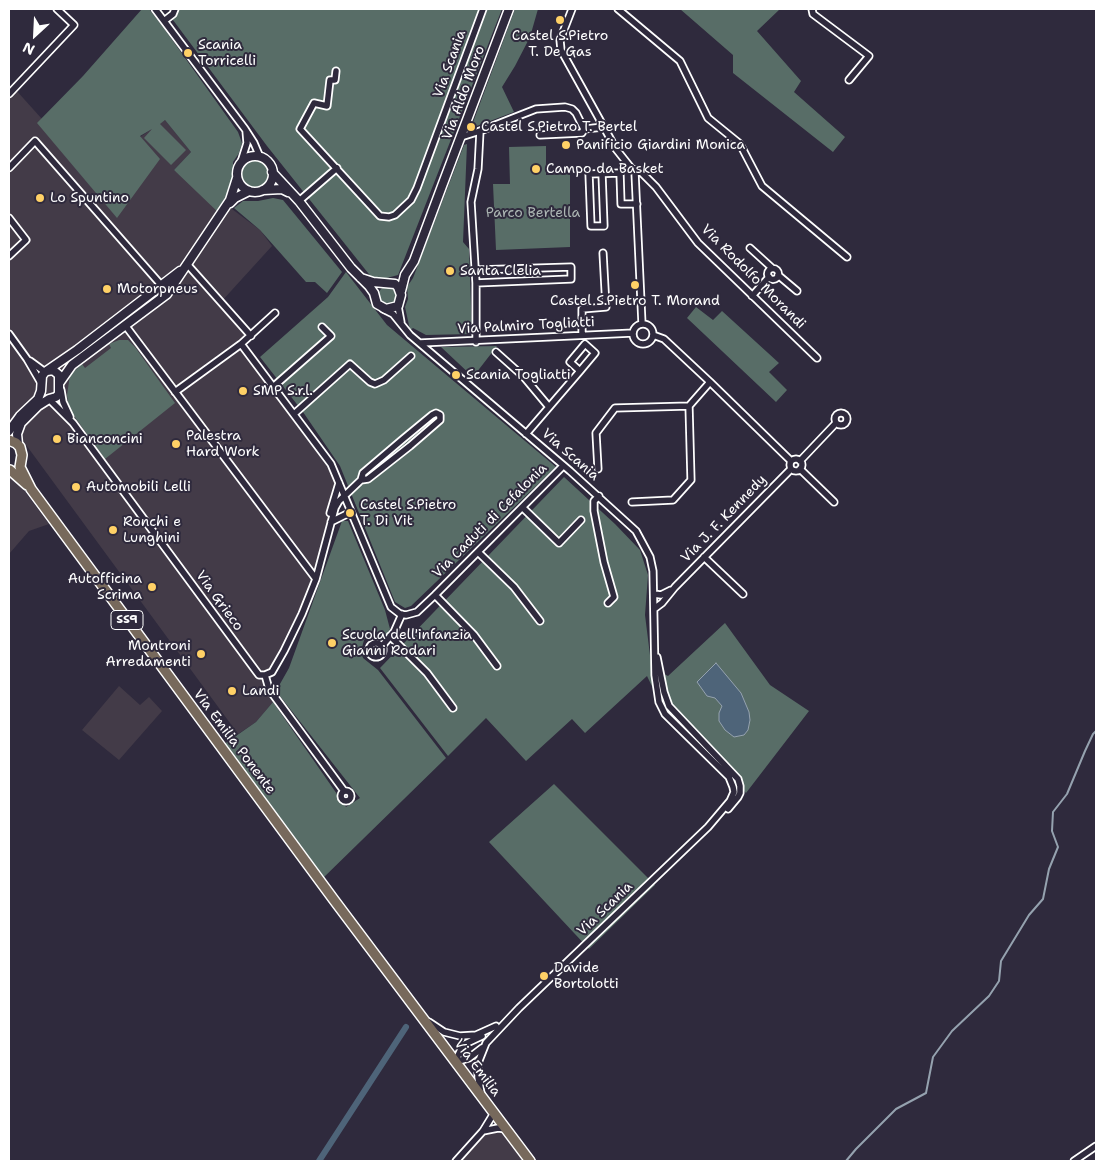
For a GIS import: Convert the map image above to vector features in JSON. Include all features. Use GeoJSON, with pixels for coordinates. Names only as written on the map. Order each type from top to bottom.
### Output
{"type":"FeatureCollection","features":[{"type":"Feature","properties":{"kind":"main road","name":"Via Aldo Moro"},"geometry":{"type":"LineString","coordinates":[[401,291],[405,276],[414,261],[509,9]]}},
{"type":"Feature","properties":{"kind":"main road"},"geometry":{"type":"LineString","coordinates":[[240,165],[248,158],[260,158]]}},
{"type":"Feature","properties":{"kind":"main road","name":"Via Scania"},"geometry":{"type":"LineString","coordinates":[[260,158],[268,163],[272,172],[299,201],[347,263],[374,293],[377,304],[383,308]]}},
{"type":"Feature","properties":{"kind":"main road","name":"Via Scania"},"geometry":{"type":"LineString","coordinates":[[224,210],[235,189],[240,165]]}},
{"type":"Feature","properties":{"kind":"main road"},"geometry":{"type":"LineString","coordinates":[[262,191],[270,183],[272,172]]}},
{"type":"Feature","properties":{"kind":"main road"},"geometry":{"type":"LineString","coordinates":[[237,178],[242,186],[250,191]]}},
{"type":"Feature","properties":{"kind":"main road"},"geometry":{"type":"LineString","coordinates":[[60,383],[72,365],[167,294],[224,210],[235,198],[250,191],[282,189],[292,194]]}},
{"type":"Feature","properties":{"kind":"main road"},"geometry":{"type":"LineString","coordinates":[[50,399],[44,396],[42,389],[42,376],[46,371],[120,318],[187,264]]}},
{"type":"Feature","properties":{"kind":"main road"},"geometry":{"type":"LineString","coordinates":[[374,293],[378,286],[405,276]]}},
{"type":"Feature","properties":{"kind":"main road"},"geometry":{"type":"LineString","coordinates":[[361,278],[395,284],[401,291],[401,299],[398,306],[390,309],[383,308]]}},
{"type":"Feature","properties":{"kind":"main road"},"geometry":{"type":"LineString","coordinates":[[120,318],[125,325]]}},
{"type":"Feature","properties":{"kind":"main road"},"geometry":{"type":"LineString","coordinates":[[10,470],[16,467],[22,460],[22,451],[13,442],[21,423],[33,410],[58,396],[59,376],[57,372],[52,370],[46,371]]}},
{"type":"Feature","properties":{"kind":"main road"},"geometry":{"type":"LineString","coordinates":[[9,431],[20,416],[38,399],[42,389]]}},
{"type":"Feature","properties":{"kind":"main road","name":"SS9"},"geometry":{"type":"LineString","coordinates":[[22,460],[20,467],[31,488]]}},
{"type":"Feature","properties":{"kind":"main road","name":"SS9"},"geometry":{"type":"LineString","coordinates":[[10,470],[31,488]]}},
{"type":"Feature","properties":{"kind":"main road","name":"Via Emilia Ponente"},"geometry":{"type":"LineString","coordinates":[[31,488],[417,1011]]}},
{"type":"Feature","properties":{"kind":"main road","name":"Via Emilia"},"geometry":{"type":"LineString","coordinates":[[417,1011],[530,1161]]}},
{"type":"Feature","properties":{"kind":"street"},"geometry":{"type":"LineString","coordinates":[[9,94],[74,25],[57,9]]}},
{"type":"Feature","properties":{"kind":"street","name":"Via Scania"},"geometry":{"type":"LineString","coordinates":[[155,9],[246,129],[248,137],[260,158]]}},
{"type":"Feature","properties":{"kind":"street"},"geometry":{"type":"LineString","coordinates":[[164,21],[173,14],[175,9]]}},
{"type":"Feature","properties":{"kind":"street","name":"Via Scania"},"geometry":{"type":"LineString","coordinates":[[336,70],[334,80],[330,80],[327,106],[314,103],[300,129],[380,216],[389,217],[395,215],[406,206],[417,188],[483,9]]}},
{"type":"Feature","properties":{"kind":"street"},"geometry":{"type":"LineString","coordinates":[[572,9],[560,40],[561,50],[616,149],[635,173],[642,324]]}},
{"type":"Feature","properties":{"kind":"street"},"geometry":{"type":"LineString","coordinates":[[618,9],[680,61],[708,118],[740,144],[762,186],[847,257]]}},
{"type":"Feature","properties":{"kind":"street"},"geometry":{"type":"LineString","coordinates":[[812,9],[813,14],[868,56],[849,80]]}},
{"type":"Feature","properties":{"kind":"street"},"geometry":{"type":"LineString","coordinates":[[461,137],[536,109],[565,107],[572,109],[576,113],[584,129]]}},
{"type":"Feature","properties":{"kind":"street"},"geometry":{"type":"LineString","coordinates":[[540,135],[582,133],[584,129],[604,127]]}},
{"type":"Feature","properties":{"kind":"street"},"geometry":{"type":"LineString","coordinates":[[464,128],[478,132]]}},
{"type":"Feature","properties":{"kind":"street"},"geometry":{"type":"LineString","coordinates":[[476,342],[476,283],[471,202],[478,169],[478,132]]}},
{"type":"Feature","properties":{"kind":"street","name":"Via Scania"},"geometry":{"type":"LineString","coordinates":[[240,165],[246,151],[248,137]]}},
{"type":"Feature","properties":{"kind":"street"},"geometry":{"type":"LineString","coordinates":[[9,168],[35,141],[162,286]]}},
{"type":"Feature","properties":{"kind":"street"},"geometry":{"type":"LineString","coordinates":[[299,201],[337,168]]}},
{"type":"Feature","properties":{"kind":"street","name":"Via Rodolfo Morandi"},"geometry":{"type":"LineString","coordinates":[[632,169],[642,173],[656,187],[698,243],[817,358]]}},
{"type":"Feature","properties":{"kind":"street"},"geometry":{"type":"LineString","coordinates":[[602,174],[604,226],[591,226],[589,174],[620,173],[621,204],[637,204]]}},
{"type":"Feature","properties":{"kind":"street"},"geometry":{"type":"LineString","coordinates":[[9,218],[26,240],[9,256]]}},
{"type":"Feature","properties":{"kind":"street"},"geometry":{"type":"LineString","coordinates":[[750,248],[772,268],[777,269],[778,275],[797,291]]}},
{"type":"Feature","properties":{"kind":"street"},"geometry":{"type":"LineString","coordinates":[[582,336],[582,309],[606,307],[602,253]]}},
{"type":"Feature","properties":{"kind":"street"},"geometry":{"type":"LineString","coordinates":[[187,264],[251,336]]}},
{"type":"Feature","properties":{"kind":"street"},"geometry":{"type":"LineString","coordinates":[[475,270],[571,267],[571,279],[476,283]]}},
{"type":"Feature","properties":{"kind":"street"},"geometry":{"type":"LineString","coordinates":[[769,277],[768,271],[772,268]]}},
{"type":"Feature","properties":{"kind":"street"},"geometry":{"type":"LineString","coordinates":[[769,277],[774,279],[778,275]]}},
{"type":"Feature","properties":{"kind":"street"},"geometry":{"type":"LineString","coordinates":[[752,296],[769,277]]}},
{"type":"Feature","properties":{"kind":"street"},"geometry":{"type":"LineString","coordinates":[[398,306],[400,322]]}},
{"type":"Feature","properties":{"kind":"street","name":"Via Scania"},"geometry":{"type":"LineString","coordinates":[[383,308],[393,314],[410,335],[599,496],[636,531],[650,557],[653,571],[655,643],[668,706],[734,774],[740,786],[740,793],[734,803],[519,1008],[475,1054],[455,1062]]}},
{"type":"Feature","properties":{"kind":"street"},"geometry":{"type":"LineString","coordinates":[[176,392],[241,344],[275,313]]}},
{"type":"Feature","properties":{"kind":"street"},"geometry":{"type":"LineString","coordinates":[[642,324],[650,326],[653,335],[648,342],[642,344],[636,340],[633,333],[635,328],[642,324]]}},
{"type":"Feature","properties":{"kind":"street"},"geometry":{"type":"LineString","coordinates":[[125,325],[316,579]]}},
{"type":"Feature","properties":{"kind":"street"},"geometry":{"type":"LineString","coordinates":[[273,387],[331,336],[322,327]]}},
{"type":"Feature","properties":{"kind":"street","name":"Via Palmiro Togliatti"},"geometry":{"type":"LineString","coordinates":[[420,343],[476,342],[633,333]]}},
{"type":"Feature","properties":{"kind":"street"},"geometry":{"type":"LineString","coordinates":[[9,334],[39,377],[42,389]]}},
{"type":"Feature","properties":{"kind":"street"},"geometry":{"type":"LineString","coordinates":[[653,335],[664,339],[791,461]]}},
{"type":"Feature","properties":{"kind":"street"},"geometry":{"type":"LineString","coordinates":[[241,344],[331,464],[391,606],[395,611],[402,614],[394,632],[382,646]]}},
{"type":"Feature","properties":{"kind":"street"},"geometry":{"type":"LineString","coordinates":[[526,434],[550,407],[580,371],[595,353],[585,344],[570,362],[580,371]]}},
{"type":"Feature","properties":{"kind":"street"},"geometry":{"type":"LineString","coordinates":[[496,352],[524,377],[550,407]]}},
{"type":"Feature","properties":{"kind":"street"},"geometry":{"type":"LineString","coordinates":[[294,414],[350,364],[370,382],[375,384],[384,380],[411,356]]}},
{"type":"Feature","properties":{"kind":"street"},"geometry":{"type":"LineString","coordinates":[[27,359],[46,371]]}},
{"type":"Feature","properties":{"kind":"street"},"geometry":{"type":"LineString","coordinates":[[632,502],[673,500],[692,480],[689,406],[710,382]]}},
{"type":"Feature","properties":{"kind":"street"},"geometry":{"type":"LineString","coordinates":[[60,383],[63,402],[73,423]]}},
{"type":"Feature","properties":{"kind":"street"},"geometry":{"type":"LineString","coordinates":[[50,399],[73,423]]}},
{"type":"Feature","properties":{"kind":"street"},"geometry":{"type":"LineString","coordinates":[[598,469],[596,433],[615,408],[689,406]]}},
{"type":"Feature","properties":{"kind":"street"},"geometry":{"type":"LineString","coordinates":[[265,675],[272,672],[302,614],[316,579],[335,508],[344,496],[361,480],[363,473],[428,417],[436,412],[440,415],[440,420],[410,446],[368,479],[361,480]]}},
{"type":"Feature","properties":{"kind":"street"},"geometry":{"type":"LineString","coordinates":[[791,461],[800,460],[836,422]]}},
{"type":"Feature","properties":{"kind":"street","name":"Via Grieco"},"geometry":{"type":"LineString","coordinates":[[73,423],[257,673],[265,675],[269,689],[344,791]]}},
{"type":"Feature","properties":{"kind":"street"},"geometry":{"type":"LineString","coordinates":[[800,460],[802,465],[800,469]]}},
{"type":"Feature","properties":{"kind":"street"},"geometry":{"type":"LineString","coordinates":[[791,461],[791,469],[796,471],[800,469]]}},
{"type":"Feature","properties":{"kind":"street","name":"Via Caduti di Cefalonia"},"geometry":{"type":"LineString","coordinates":[[402,614],[417,612],[563,466]]}},
{"type":"Feature","properties":{"kind":"street","name":"Via J. F. Kennedy"},"geometry":{"type":"LineString","coordinates":[[654,609],[662,603],[675,587],[791,469]]}},
{"type":"Feature","properties":{"kind":"street"},"geometry":{"type":"LineString","coordinates":[[800,469],[834,502]]}},
{"type":"Feature","properties":{"kind":"street"},"geometry":{"type":"LineString","coordinates":[[331,522],[330,512],[339,483]]}},
{"type":"Feature","properties":{"kind":"street"},"geometry":{"type":"LineString","coordinates":[[599,496],[594,501],[594,511],[604,562],[614,597],[608,602]]}},
{"type":"Feature","properties":{"kind":"street"},"geometry":{"type":"LineString","coordinates":[[523,508],[559,543],[581,520]]}},
{"type":"Feature","properties":{"kind":"street"},"geometry":{"type":"LineString","coordinates":[[331,522],[351,512]]}},
{"type":"Feature","properties":{"kind":"street"},"geometry":{"type":"LineString","coordinates":[[478,552],[514,587],[540,621]]}},
{"type":"Feature","properties":{"kind":"street"},"geometry":{"type":"LineString","coordinates":[[704,558],[743,594]]}},
{"type":"Feature","properties":{"kind":"street"},"geometry":{"type":"LineString","coordinates":[[654,594],[667,593],[675,587]]}},
{"type":"Feature","properties":{"kind":"street","name":"Via Caduti di Cefalonia"},"geometry":{"type":"LineString","coordinates":[[435,595],[474,634],[496,666]]}},
{"type":"Feature","properties":{"kind":"street"},"geometry":{"type":"LineString","coordinates":[[390,636],[427,673],[453,708]]}},
{"type":"Feature","properties":{"kind":"street","name":"Via Scania"},"geometry":{"type":"LineString","coordinates":[[455,1062],[461,1048],[466,1043],[483,1036],[519,1008]]}},
{"type":"Feature","properties":{"kind":"street","name":"Via Scania"},"geometry":{"type":"LineString","coordinates":[[417,1011],[438,1029],[460,1036],[476,1035],[496,1026]]}},
{"type":"Feature","properties":{"kind":"street","name":"Via Scania"},"geometry":{"type":"LineString","coordinates":[[481,1096],[478,1063],[486,1043]]}},
{"type":"Feature","properties":{"kind":"street"},"geometry":{"type":"LineString","coordinates":[[456,1161],[484,1132],[494,1113]]}},
{"type":"Feature","properties":{"kind":"street"},"geometry":{"type":"LineString","coordinates":[[484,1132],[491,1129],[506,1129]]}},
{"type":"Feature","properties":{"kind":"street"},"geometry":{"type":"LineString","coordinates":[[1074,1161],[1096,1146]]}},
{"type":"Feature","properties":{"kind":"shaded area"},"geometry":{"type":"Polygon","coordinates":[[[15,89],[42,119],[38,123],[117,217],[140,137],[165,120],[191,152],[174,170],[260,230],[272,246],[221,302],[250,336],[239,345],[337,480],[317,571],[298,623],[275,663],[265,675],[273,702],[256,722],[238,734],[10,423],[9,425],[9,97],[15,89]]]}},
{"type":"Feature","properties":{"kind":"shaded area"},"geometry":{"type":"Polygon","coordinates":[[[12,476],[49,524],[29,531],[9,554],[9,481],[12,476]]]}},
{"type":"Feature","properties":{"kind":"shaded area"},"geometry":{"type":"Polygon","coordinates":[[[119,686],[140,705],[149,697],[162,711],[119,760],[82,730],[119,686]]]}},
{"type":"Feature","properties":{"kind":"shaded area"},"geometry":{"type":"Polygon","coordinates":[[[497,1130],[502,1132],[525,1161],[458,1161],[481,1136],[497,1130]]]}},
{"type":"Feature","properties":{"kind":"green space"},"geometry":{"type":"Polygon","coordinates":[[[142,9],[149,9],[238,132],[242,143],[239,153],[233,162],[233,199],[221,215],[174,170],[191,152],[165,120],[160,124],[186,150],[171,165],[144,138],[152,129],[140,136],[160,159],[117,218],[37,123],[83,76],[142,9]]]}},
{"type":"Feature","properties":{"kind":"green space"},"geometry":{"type":"Polygon","coordinates":[[[176,9],[502,9],[398,275],[383,279],[372,278],[267,146],[170,16],[176,9]]]}},
{"type":"Feature","properties":{"kind":"green space"},"geometry":{"type":"Polygon","coordinates":[[[515,9],[538,9],[530,37],[502,87],[514,112],[474,127],[472,125],[515,9]]]}},
{"type":"Feature","properties":{"kind":"green space"},"geometry":{"type":"Polygon","coordinates":[[[680,9],[780,9],[757,31],[801,81],[794,92],[845,137],[833,152],[733,73],[733,55],[680,9]]]}},
{"type":"Feature","properties":{"kind":"green space"},"geometry":{"type":"Polygon","coordinates":[[[467,144],[463,242],[469,249],[472,334],[426,335],[413,328],[410,330],[405,307],[408,299],[407,287],[413,278],[464,145],[467,144]]]}},
{"type":"Feature","properties":{"kind":"green space","name":"Parco Bertella"},"geometry":{"type":"Polygon","coordinates":[[[546,146],[546,175],[570,174],[570,247],[496,250],[493,184],[510,184],[509,147],[546,146]]]}},
{"type":"Feature","properties":{"kind":"green space"},"geometry":{"type":"Polygon","coordinates":[[[254,160],[264,164],[268,174],[264,184],[254,188],[244,184],[240,174],[244,164],[254,160]]]}},
{"type":"Feature","properties":{"kind":"green space"},"geometry":{"type":"Polygon","coordinates":[[[273,198],[283,200],[342,272],[327,293],[315,282],[306,282],[260,230],[234,208],[243,201],[273,198]]]}},
{"type":"Feature","properties":{"kind":"green space"},"geometry":{"type":"Polygon","coordinates":[[[346,272],[387,325],[556,467],[411,606],[405,608],[395,602],[340,466],[303,412],[260,357],[328,297],[346,272]]]}},
{"type":"Feature","properties":{"kind":"green space"},"geometry":{"type":"Polygon","coordinates":[[[388,286],[395,289],[398,296],[395,303],[388,306],[381,303],[378,296],[381,289],[388,286]]]}},
{"type":"Feature","properties":{"kind":"green space"},"geometry":{"type":"Polygon","coordinates":[[[696,307],[713,320],[722,311],[779,363],[769,372],[787,390],[776,402],[687,318],[696,307]]]}},
{"type":"Feature","properties":{"kind":"green space"},"geometry":{"type":"Polygon","coordinates":[[[119,340],[128,340],[135,347],[175,403],[105,459],[69,409],[67,395],[70,375],[82,364],[85,368],[111,348],[109,344],[119,340]]]}},
{"type":"Feature","properties":{"kind":"green space"},"geometry":{"type":"Polygon","coordinates":[[[497,346],[473,377],[441,347],[497,346]]]}},
{"type":"Feature","properties":{"kind":"green space"},"geometry":{"type":"Polygon","coordinates":[[[564,477],[640,550],[648,575],[645,615],[652,671],[655,669],[668,676],[725,623],[770,685],[809,711],[746,793],[663,709],[647,676],[585,733],[572,719],[526,761],[486,718],[448,756],[380,668],[564,477]]]}},
{"type":"Feature","properties":{"kind":"green space"},"geometry":{"type":"Polygon","coordinates":[[[342,521],[348,521],[385,610],[390,629],[385,638],[378,641],[378,635],[372,635],[364,640],[361,651],[363,658],[378,670],[446,758],[320,881],[220,747],[256,722],[273,702],[346,807],[360,798],[276,691],[289,668],[342,521]]]}},
{"type":"Feature","properties":{"kind":"green space"},"geometry":{"type":"Polygon","coordinates":[[[554,784],[655,885],[589,949],[489,842],[554,784]]]}},
{"type":"Feature","properties":{"kind":"water"},"geometry":{"type":"Polygon","coordinates":[[[716,663],[741,693],[749,712],[748,730],[744,735],[734,737],[725,730],[719,721],[719,713],[722,706],[715,698],[707,696],[697,682],[716,663]]]}},
{"type":"Feature","properties":{"kind":"waterway"},"geometry":{"type":"LineString","coordinates":[[846,1161],[896,1109],[926,1093],[933,1057],[952,1031],[989,996],[999,981],[1001,961],[1029,915],[1043,899],[1049,869],[1058,847],[1052,831],[1053,812],[1067,794],[1085,751],[1096,731]]}},
{"type":"Feature","properties":{"kind":"waterway"},"geometry":{"type":"LineString","coordinates":[[319,1161],[406,1027]]}},
{"type":"Feature","properties":{"kind":"place","name":"Castel S.Pietro T. De Gas"},"geometry":{"type":"Point","coordinates":[560,20]}},
{"type":"Feature","properties":{"kind":"place","name":"Scania Torricelli"},"geometry":{"type":"Point","coordinates":[188,53]}},
{"type":"Feature","properties":{"kind":"place","name":"Castel S.Pietro T. Bertel"},"geometry":{"type":"Point","coordinates":[471,127]}},
{"type":"Feature","properties":{"kind":"place","name":"Panificio Giardini Monica"},"geometry":{"type":"Point","coordinates":[566,145]}},
{"type":"Feature","properties":{"kind":"place","name":"Campo da Basket"},"geometry":{"type":"Point","coordinates":[536,169]}},
{"type":"Feature","properties":{"kind":"place","name":"Lo Spuntino"},"geometry":{"type":"Point","coordinates":[40,198]}},
{"type":"Feature","properties":{"kind":"place","name":"Santa Clelia"},"geometry":{"type":"Point","coordinates":[450,271]}},
{"type":"Feature","properties":{"kind":"place","name":"Castel S.Pietro T. Morand"},"geometry":{"type":"Point","coordinates":[635,285]}},
{"type":"Feature","properties":{"kind":"place","name":"Motorpneus"},"geometry":{"type":"Point","coordinates":[107,289]}},
{"type":"Feature","properties":{"kind":"place","name":"Scania Togliatti"},"geometry":{"type":"Point","coordinates":[456,375]}},
{"type":"Feature","properties":{"kind":"place","name":"SMP S.r.l."},"geometry":{"type":"Point","coordinates":[243,391]}},
{"type":"Feature","properties":{"kind":"place","name":"Bianconcini"},"geometry":{"type":"Point","coordinates":[57,439]}},
{"type":"Feature","properties":{"kind":"place","name":"Palestra Hard Work"},"geometry":{"type":"Point","coordinates":[176,444]}},
{"type":"Feature","properties":{"kind":"place","name":"Automobili Lelli"},"geometry":{"type":"Point","coordinates":[76,487]}},
{"type":"Feature","properties":{"kind":"place","name":"Castel S.Pietro T. Di Vit"},"geometry":{"type":"Point","coordinates":[350,513]}},
{"type":"Feature","properties":{"kind":"place","name":"Ronchi e Lunghini"},"geometry":{"type":"Point","coordinates":[113,530]}},
{"type":"Feature","properties":{"kind":"place","name":"Autofficina Scrima"},"geometry":{"type":"Point","coordinates":[152,587]}},
{"type":"Feature","properties":{"kind":"place","name":"Scuola dell'infanzia Gianni Rodari"},"geometry":{"type":"Point","coordinates":[332,643]}},
{"type":"Feature","properties":{"kind":"place","name":"Montroni Arredamenti"},"geometry":{"type":"Point","coordinates":[201,654]}},
{"type":"Feature","properties":{"kind":"place","name":"Landi"},"geometry":{"type":"Point","coordinates":[232,691]}},
{"type":"Feature","properties":{"kind":"place","name":"Davide Bortolotti"},"geometry":{"type":"Point","coordinates":[544,976]}}]}
